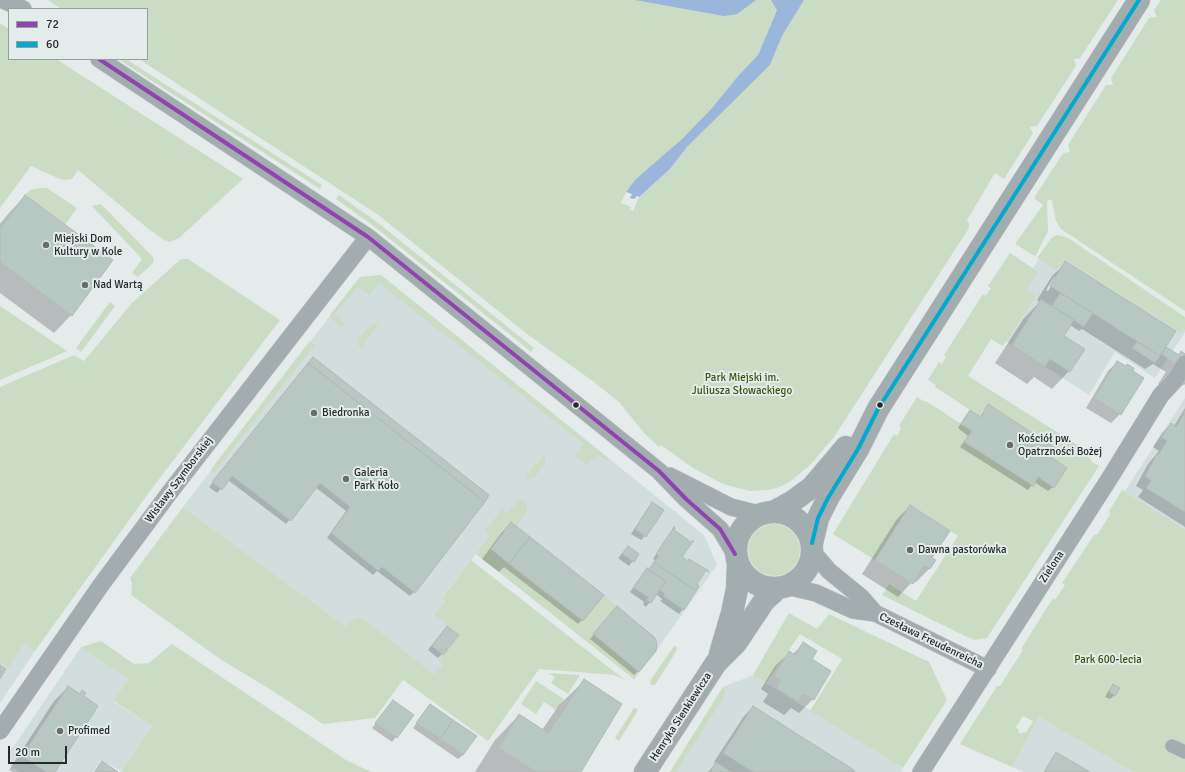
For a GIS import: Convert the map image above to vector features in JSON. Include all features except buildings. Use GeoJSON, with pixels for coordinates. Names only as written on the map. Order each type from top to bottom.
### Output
{"type":"FeatureCollection","features":[{"type":"Feature","properties":{"kind":"street"},"geometry":{"type":"LineString","coordinates":[[4,0],[21,8]]}},
{"type":"Feature","properties":{"kind":"street"},"geometry":{"type":"LineString","coordinates":[[101,60],[368,237],[659,471],[686,499],[720,529],[743,573],[754,583],[768,588],[782,587],[794,582],[807,569],[811,561],[812,547],[818,518],[828,498],[858,449],[878,409],[1139,0]]}},
{"type":"Feature","properties":{"kind":"street","name":"Wisławy Szymborskiej"},"geometry":{"type":"LineString","coordinates":[[0,731],[101,585],[170,492],[368,237]]}},
{"type":"Feature","properties":{"kind":"street","name":"Zielona"},"geometry":{"type":"LineString","coordinates":[[921,772],[1161,395],[1175,380],[1185,364]]}},
{"type":"Feature","properties":{"kind":"street"},"geometry":{"type":"LineString","coordinates":[[737,559],[736,542],[740,530],[748,520],[793,501],[812,487],[878,409]]}},
{"type":"Feature","properties":{"kind":"street"},"geometry":{"type":"LineString","coordinates":[[659,471],[730,507],[767,513],[788,514],[799,520],[807,530],[812,547]]}},
{"type":"Feature","properties":{"kind":"street","name":"Czesława Freudenreicha"},"geometry":{"type":"LineString","coordinates":[[812,547],[832,574],[861,598],[875,613]]}},
{"type":"Feature","properties":{"kind":"street","name":"Henryka Sienkiewicza"},"geometry":{"type":"LineString","coordinates":[[716,663],[725,638],[737,589],[737,559]]}},
{"type":"Feature","properties":{"kind":"street","name":"Czesława Freudenreicha"},"geometry":{"type":"LineString","coordinates":[[782,587],[816,593],[853,610],[875,613],[988,668]]}},
{"type":"Feature","properties":{"kind":"street","name":"Henryka Sienkiewicza"},"geometry":{"type":"LineString","coordinates":[[645,772],[716,663],[736,643],[764,601],[782,587]]}},
{"type":"Feature","properties":{"kind":"street"},"geometry":{"type":"LineString","coordinates":[[1172,746],[1185,752]]}},
{"type":"Feature","properties":{"kind":"shaded area"},"geometry":{"type":"Polygon","coordinates":[[[1054,237],[1185,329],[1185,332],[1155,378],[1115,352],[1089,395],[976,322],[1017,258],[1033,268],[1054,237]]]}},
{"type":"Feature","properties":{"kind":"shaded area"},"geometry":{"type":"Polygon","coordinates":[[[381,275],[704,535],[717,565],[656,651],[634,679],[476,554],[442,597],[445,601],[434,615],[459,635],[438,661],[442,665],[434,674],[369,623],[353,619],[345,626],[183,507],[360,277],[381,275]]]}},
{"type":"Feature","properties":{"kind":"shaded area"},"geometry":{"type":"Polygon","coordinates":[[[1185,398],[1185,533],[1123,494],[1185,398]]]}},
{"type":"Feature","properties":{"kind":"shaded area"},"geometry":{"type":"Polygon","coordinates":[[[0,628],[35,651],[0,703],[0,628]]]}},
{"type":"Feature","properties":{"kind":"shaded area"},"geometry":{"type":"Polygon","coordinates":[[[81,647],[128,679],[114,702],[152,726],[121,771],[101,760],[93,772],[19,772],[11,766],[10,750],[81,647]]]}},
{"type":"Feature","properties":{"kind":"shaded area"},"geometry":{"type":"Polygon","coordinates":[[[753,675],[903,768],[901,772],[670,772],[723,687],[753,675]]]}},
{"type":"Feature","properties":{"kind":"shaded area"},"geometry":{"type":"Polygon","coordinates":[[[1039,717],[1133,772],[1024,772],[1012,767],[1039,717]]]}},
{"type":"Feature","properties":{"kind":"green space","name":"Park Miejski im. Juliusza Słowackiego"},"geometry":{"type":"Polygon","coordinates":[[[48,0],[783,0],[776,12],[758,55],[738,76],[712,108],[682,139],[626,192],[621,203],[631,207],[630,209],[633,211],[639,197],[670,169],[687,147],[770,65],[782,36],[804,0],[1118,0],[1080,58],[1074,59],[1076,66],[1037,126],[1030,127],[1033,133],[1004,179],[995,173],[967,220],[969,228],[834,437],[810,465],[791,481],[780,487],[768,490],[750,491],[723,484],[693,468],[661,445],[659,447],[645,434],[619,402],[594,382],[527,334],[377,214],[141,60],[148,60],[148,8],[60,8],[48,0]]]}},
{"type":"Feature","properties":{"kind":"green space"},"geometry":{"type":"Polygon","coordinates":[[[1161,0],[1185,0],[1185,311],[1061,229],[1056,221],[1052,201],[1050,200],[1048,200],[1047,204],[1048,231],[1036,255],[1035,256],[1015,244],[1043,205],[1034,198],[1063,153],[1070,152],[1068,145],[1106,85],[1113,85],[1111,78],[1149,18],[1157,17],[1154,10],[1161,0]]]}},
{"type":"Feature","properties":{"kind":"green space"},"geometry":{"type":"Polygon","coordinates":[[[0,23],[8,28],[8,60],[58,60],[243,179],[179,238],[170,242],[164,240],[146,227],[78,170],[72,179],[67,180],[60,179],[31,166],[0,208],[0,23]]]}},
{"type":"Feature","properties":{"kind":"green space"},"geometry":{"type":"Polygon","coordinates":[[[120,60],[128,60],[322,185],[320,189],[120,60]]]}},
{"type":"Feature","properties":{"kind":"green space"},"geometry":{"type":"Polygon","coordinates":[[[47,188],[77,208],[65,225],[25,195],[30,190],[47,188]]]}},
{"type":"Feature","properties":{"kind":"green space"},"geometry":{"type":"Polygon","coordinates":[[[339,195],[377,222],[534,348],[531,352],[375,227],[336,199],[339,195]]]}},
{"type":"Feature","properties":{"kind":"green space"},"geometry":{"type":"Polygon","coordinates":[[[101,204],[153,257],[154,261],[152,264],[138,277],[132,273],[142,259],[92,206],[101,204]]]}},
{"type":"Feature","properties":{"kind":"green space"},"geometry":{"type":"Polygon","coordinates":[[[1058,235],[1068,238],[1185,317],[1185,330],[1183,328],[1180,332],[1065,259],[1057,270],[1037,258],[1050,240],[1054,236],[1058,235]]]}},
{"type":"Feature","properties":{"kind":"green space"},"geometry":{"type":"Polygon","coordinates":[[[1010,253],[1038,272],[1027,289],[1036,296],[1003,346],[991,339],[968,376],[1087,451],[1092,462],[1099,466],[987,638],[975,640],[882,595],[889,584],[916,601],[958,536],[910,505],[875,560],[833,534],[894,434],[897,436],[901,428],[899,426],[917,397],[925,402],[926,401],[972,431],[964,442],[967,444],[1033,487],[1038,477],[1054,487],[1051,457],[1057,449],[988,405],[981,417],[935,387],[936,385],[928,380],[939,362],[942,364],[946,356],[944,355],[983,294],[986,296],[991,288],[988,286],[1010,253]]]}},
{"type":"Feature","properties":{"kind":"green space"},"geometry":{"type":"Polygon","coordinates":[[[181,259],[188,259],[280,320],[150,491],[35,651],[24,644],[8,668],[0,663],[0,387],[74,355],[84,361],[132,303],[181,259]]]}},
{"type":"Feature","properties":{"kind":"green space"},"geometry":{"type":"Polygon","coordinates":[[[381,275],[612,461],[597,455],[587,465],[575,456],[584,444],[379,283],[369,295],[358,286],[334,315],[346,324],[342,328],[333,320],[330,315],[360,277],[381,275]]]}},
{"type":"Feature","properties":{"kind":"green space"},"geometry":{"type":"Polygon","coordinates":[[[110,302],[115,306],[81,352],[76,348],[110,302]]]}},
{"type":"Feature","properties":{"kind":"green space"},"geometry":{"type":"Polygon","coordinates":[[[0,306],[67,351],[0,380],[0,306]]]}},
{"type":"Feature","properties":{"kind":"green space"},"geometry":{"type":"Polygon","coordinates":[[[372,324],[379,324],[361,348],[358,345],[358,339],[372,324]]]}},
{"type":"Feature","properties":{"kind":"green space"},"geometry":{"type":"Polygon","coordinates":[[[309,342],[315,345],[213,474],[211,471],[212,468],[309,342]]]}},
{"type":"Feature","properties":{"kind":"green space"},"geometry":{"type":"Polygon","coordinates":[[[544,454],[546,459],[545,463],[534,478],[525,478],[544,454]]]}},
{"type":"Feature","properties":{"kind":"green space","name":"Park 600-lecia"},"geometry":{"type":"Polygon","coordinates":[[[1122,490],[1185,530],[1185,772],[1133,772],[1039,717],[1012,767],[960,744],[997,686],[1000,686],[1023,650],[1021,649],[1053,598],[1055,600],[1065,585],[1062,583],[1094,535],[1098,534],[1110,514],[1109,511],[1122,490]],[[1023,716],[1016,727],[1019,730],[1018,732],[1022,734],[1023,732],[1026,733],[1033,721],[1023,716]]]}},
{"type":"Feature","properties":{"kind":"green space"},"geometry":{"type":"Polygon","coordinates":[[[519,499],[523,500],[527,505],[527,512],[517,527],[511,522],[491,549],[583,620],[604,595],[617,606],[593,634],[639,672],[634,679],[476,554],[490,535],[485,531],[502,509],[507,514],[519,499]]]}},
{"type":"Feature","properties":{"kind":"green space"},"geometry":{"type":"Polygon","coordinates":[[[183,507],[345,626],[353,619],[360,617],[434,674],[442,665],[438,661],[459,635],[434,615],[445,601],[442,598],[471,560],[625,680],[614,675],[539,669],[488,741],[403,680],[375,718],[323,724],[273,691],[220,659],[131,595],[132,583],[130,578],[183,507]]]}},
{"type":"Feature","properties":{"kind":"green space"},"geometry":{"type":"Polygon","coordinates":[[[769,524],[779,524],[793,531],[800,545],[800,555],[793,569],[779,576],[769,576],[759,572],[752,565],[748,555],[748,545],[752,535],[759,528],[769,524]]]}},
{"type":"Feature","properties":{"kind":"green space"},"geometry":{"type":"Polygon","coordinates":[[[789,613],[817,629],[829,614],[929,662],[947,700],[903,768],[810,711],[842,659],[800,634],[766,683],[753,675],[789,613]]]}},
{"type":"Feature","properties":{"kind":"green space"},"geometry":{"type":"Polygon","coordinates":[[[101,641],[134,664],[149,663],[172,644],[346,760],[371,772],[122,772],[121,771],[152,726],[114,701],[128,679],[81,647],[101,641]]]}},
{"type":"Feature","properties":{"kind":"green space"},"geometry":{"type":"Polygon","coordinates":[[[674,646],[677,647],[677,650],[655,685],[651,685],[650,681],[674,646]]]}},
{"type":"Feature","properties":{"kind":"green space"},"geometry":{"type":"Polygon","coordinates":[[[548,673],[580,675],[568,694],[551,683],[555,677],[548,673]]]}},
{"type":"Feature","properties":{"kind":"green space"},"geometry":{"type":"Polygon","coordinates":[[[536,681],[564,699],[556,710],[544,702],[536,714],[521,704],[536,681]]]}},
{"type":"Feature","properties":{"kind":"green space"},"geometry":{"type":"Polygon","coordinates":[[[723,687],[726,691],[724,697],[676,772],[670,772],[723,687]]]}},
{"type":"Feature","properties":{"kind":"green space"},"geometry":{"type":"Polygon","coordinates":[[[634,708],[638,710],[619,741],[615,738],[634,708]]]}},
{"type":"Feature","properties":{"kind":"water"},"geometry":{"type":"Polygon","coordinates":[[[635,0],[756,0],[737,14],[724,16],[635,0]]]}},
{"type":"Feature","properties":{"kind":"water"},"geometry":{"type":"Polygon","coordinates":[[[771,0],[804,0],[782,36],[770,65],[687,147],[670,169],[639,197],[637,196],[634,199],[630,198],[632,194],[626,192],[636,179],[682,139],[712,108],[738,76],[758,55],[777,10],[771,0]]]}},
{"type":"Feature","properties":{"kind":"transit line","name":"60"},"geometry":{"type":"LineString","coordinates":[[812,543],[818,518],[828,498],[858,449],[878,409],[1139,0]]}},
{"type":"Feature","properties":{"kind":"transit line","name":"72"},"geometry":{"type":"LineString","coordinates":[[101,60],[368,237],[659,471],[686,499],[720,529],[735,554]]}},
{"type":"Feature","properties":{"kind":"place","name":"Miejski Dom Kultury w Kole"},"geometry":{"type":"Point","coordinates":[46,245]}},
{"type":"Feature","properties":{"kind":"place","name":"Nad Wartą"},"geometry":{"type":"Point","coordinates":[85,285]}},
{"type":"Feature","properties":{"kind":"place","name":"Biedronka"},"geometry":{"type":"Point","coordinates":[314,413]}},
{"type":"Feature","properties":{"kind":"place","name":"Kościół pw. Opatrzności Bożej"},"geometry":{"type":"Point","coordinates":[1010,445]}},
{"type":"Feature","properties":{"kind":"place","name":"Galeria Park Koło"},"geometry":{"type":"Point","coordinates":[346,479]}},
{"type":"Feature","properties":{"kind":"place","name":"Dawna pastorówka"},"geometry":{"type":"Point","coordinates":[910,550]}},
{"type":"Feature","properties":{"kind":"place","name":"Profimed"},"geometry":{"type":"Point","coordinates":[60,731]}}]}
